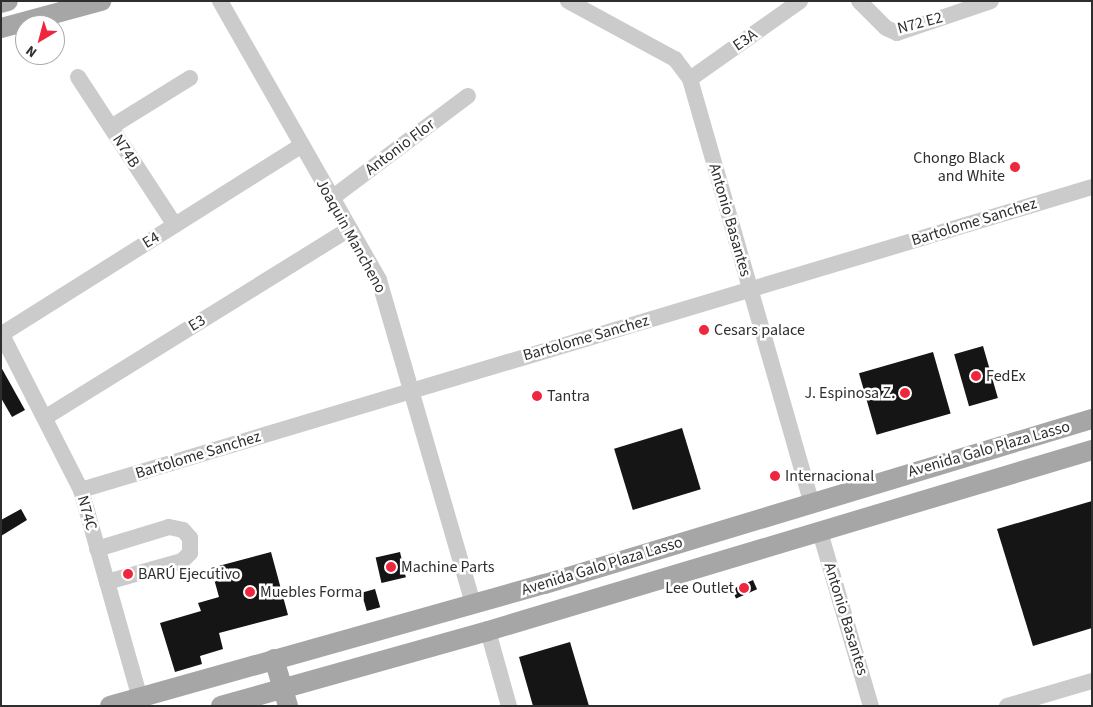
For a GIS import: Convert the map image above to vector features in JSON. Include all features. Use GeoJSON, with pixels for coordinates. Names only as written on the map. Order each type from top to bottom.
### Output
{"type":"FeatureCollection","features":[{"type":"Feature","properties":{"kind":"main road"},"geometry":{"type":"LineString","coordinates":[[1,3],[8,1]]}},
{"type":"Feature","properties":{"kind":"main road"},"geometry":{"type":"LineString","coordinates":[[1,28],[101,1]]}},
{"type":"Feature","properties":{"kind":"main road","name":"Avenida Galo Plaza Lasso"},"geometry":{"type":"LineString","coordinates":[[110,706],[140,702],[266,661],[472,604],[1092,419]]}},
{"type":"Feature","properties":{"kind":"main road","name":"Avenida Galo Plaza Lasso"},"geometry":{"type":"LineString","coordinates":[[221,706],[277,698],[488,631],[1092,450]]}},
{"type":"Feature","properties":{"kind":"main road"},"geometry":{"type":"LineString","coordinates":[[266,661],[277,698]]}},
{"type":"Feature","properties":{"kind":"street","name":"Joaquin Mancheno"},"geometry":{"type":"LineString","coordinates":[[220,1],[300,146],[379,280],[472,604]]}},
{"type":"Feature","properties":{"kind":"street","name":"Antonio Basantes"},"geometry":{"type":"LineString","coordinates":[[568,1],[674,59],[690,79],[811,502]]}},
{"type":"Feature","properties":{"kind":"street","name":"E3A"},"geometry":{"type":"LineString","coordinates":[[690,79],[800,1]]}},
{"type":"Feature","properties":{"kind":"street","name":"N72 E2"},"geometry":{"type":"LineString","coordinates":[[859,1],[886,28],[897,33],[991,1]]}},
{"type":"Feature","properties":{"kind":"street","name":"N74B"},"geometry":{"type":"LineString","coordinates":[[78,76],[175,225]]}},
{"type":"Feature","properties":{"kind":"street"},"geometry":{"type":"LineString","coordinates":[[111,127],[190,78]]}},
{"type":"Feature","properties":{"kind":"street","name":"Antonio Flor"},"geometry":{"type":"LineString","coordinates":[[332,198],[468,96]]}},
{"type":"Feature","properties":{"kind":"street","name":"E4"},"geometry":{"type":"LineString","coordinates":[[1,334],[300,146]]}},
{"type":"Feature","properties":{"kind":"street","name":"Bartolome Sanchez"},"geometry":{"type":"LineString","coordinates":[[81,490],[1092,187]]}},
{"type":"Feature","properties":{"kind":"street","name":"E3"},"geometry":{"type":"LineString","coordinates":[[46,417],[349,229]]}},
{"type":"Feature","properties":{"kind":"street","name":"N74C"},"geometry":{"type":"LineString","coordinates":[[1,334],[46,417],[81,490],[140,702]]}},
{"type":"Feature","properties":{"kind":"street"},"geometry":{"type":"LineString","coordinates":[[97,549],[170,526],[183,530],[190,538],[190,553],[182,561],[107,582]]}},
{"type":"Feature","properties":{"kind":"street","name":"Antonio Basantes"},"geometry":{"type":"LineString","coordinates":[[820,532],[871,706]]}},
{"type":"Feature","properties":{"kind":"street"},"geometry":{"type":"LineString","coordinates":[[488,631],[509,706]]}},
{"type":"Feature","properties":{"kind":"street"},"geometry":{"type":"LineString","coordinates":[[1007,706],[1092,681]]}},
{"type":"Feature","properties":{"kind":"building","name":"FedEx"},"geometry":{"type":"Polygon","coordinates":[[[983,346],[998,398],[969,406],[954,354],[983,346]]]}},
{"type":"Feature","properties":{"kind":"building","name":"J. Espinosa Z."},"geometry":{"type":"Polygon","coordinates":[[[933,352],[951,414],[877,435],[859,373],[933,352]]]}},
{"type":"Feature","properties":{"kind":"building"},"geometry":{"type":"Polygon","coordinates":[[[1,367],[25,410],[12,417],[1,398],[1,367]]]}},
{"type":"Feature","properties":{"kind":"building"},"geometry":{"type":"Polygon","coordinates":[[[682,428],[701,489],[633,510],[614,449],[682,428]]]}},
{"type":"Feature","properties":{"kind":"building"},"geometry":{"type":"Polygon","coordinates":[[[1092,501],[1092,628],[1033,646],[997,529],[1092,501]]]}},
{"type":"Feature","properties":{"kind":"building"},"geometry":{"type":"Polygon","coordinates":[[[21,509],[27,520],[1,536],[1,520],[21,509]]]}},
{"type":"Feature","properties":{"kind":"building"},"geometry":{"type":"Polygon","coordinates":[[[271,552],[288,615],[219,633],[223,649],[200,656],[202,664],[175,672],[160,623],[201,611],[198,603],[219,597],[211,568],[271,552]]]}},
{"type":"Feature","properties":{"kind":"building","name":"Machine Parts"},"geometry":{"type":"Polygon","coordinates":[[[400,552],[406,577],[381,583],[376,558],[400,552]]]}},
{"type":"Feature","properties":{"kind":"building","name":"Lee Outlet"},"geometry":{"type":"Polygon","coordinates":[[[753,580],[757,589],[736,598],[732,589],[753,580]]]}},
{"type":"Feature","properties":{"kind":"building"},"geometry":{"type":"Polygon","coordinates":[[[375,589],[380,607],[367,611],[362,593],[375,589]]]}},
{"type":"Feature","properties":{"kind":"building"},"geometry":{"type":"Polygon","coordinates":[[[570,642],[589,706],[533,706],[519,657],[570,642]]]}},
{"type":"Feature","properties":{"kind":"place","name":"Chongo Black and White"},"geometry":{"type":"Point","coordinates":[1015,167]}},
{"type":"Feature","properties":{"kind":"place","name":"Cesars palace"},"geometry":{"type":"Point","coordinates":[704,330]}},
{"type":"Feature","properties":{"kind":"place","name":"FedEx"},"geometry":{"type":"Point","coordinates":[976,376]}},
{"type":"Feature","properties":{"kind":"place","name":"J. Espinosa Z."},"geometry":{"type":"Point","coordinates":[905,393]}},
{"type":"Feature","properties":{"kind":"place","name":"Tantra"},"geometry":{"type":"Point","coordinates":[537,396]}},
{"type":"Feature","properties":{"kind":"place","name":"Internacional"},"geometry":{"type":"Point","coordinates":[775,476]}},
{"type":"Feature","properties":{"kind":"place","name":"Machine Parts"},"geometry":{"type":"Point","coordinates":[391,567]}},
{"type":"Feature","properties":{"kind":"place","name":"BARÚ Ejecutivo"},"geometry":{"type":"Point","coordinates":[128,574]}},
{"type":"Feature","properties":{"kind":"place","name":"Lee Outlet"},"geometry":{"type":"Point","coordinates":[744,588]}},
{"type":"Feature","properties":{"kind":"place","name":"Muebles Forma"},"geometry":{"type":"Point","coordinates":[250,592]}}]}
